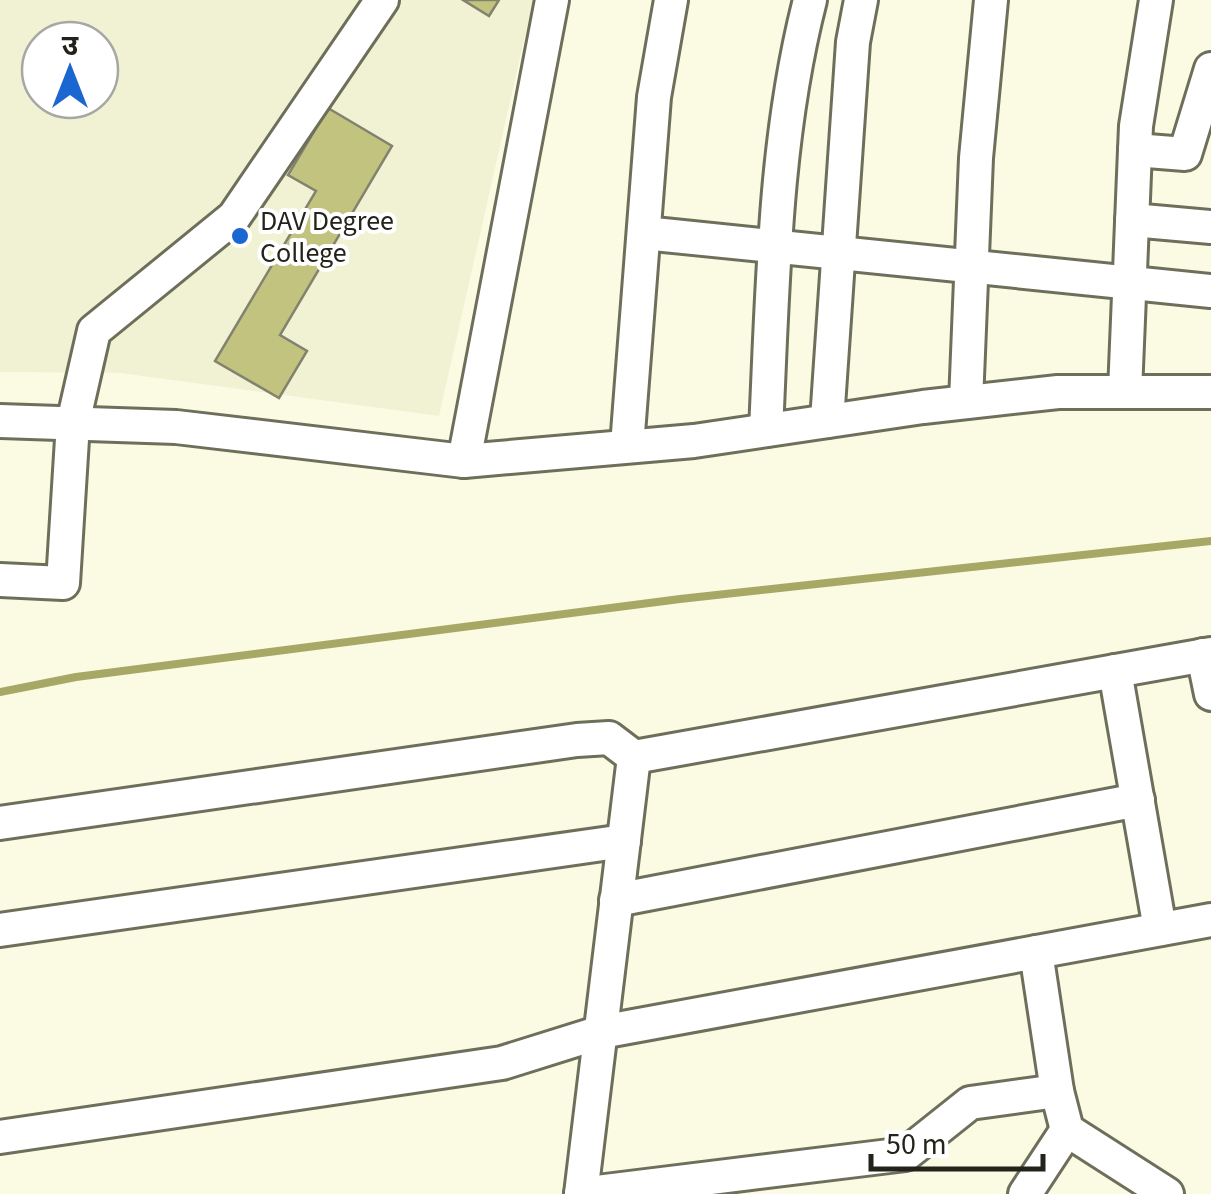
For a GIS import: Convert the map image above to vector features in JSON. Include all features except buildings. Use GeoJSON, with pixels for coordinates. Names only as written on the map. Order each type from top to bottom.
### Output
{"type":"FeatureCollection","features":[{"type":"Feature","properties":{"kind":"street"},"geometry":{"type":"LineString","coordinates":[[0,580],[64,583],[73,424],[94,331],[234,216],[382,0]]}},
{"type":"Feature","properties":{"kind":"street"},"geometry":{"type":"LineString","coordinates":[[464,461],[552,0]]}},
{"type":"Feature","properties":{"kind":"street"},"geometry":{"type":"LineString","coordinates":[[628,446],[654,96],[671,0]]}},
{"type":"Feature","properties":{"kind":"street"},"geometry":{"type":"LineString","coordinates":[[766,430],[778,187],[800,38],[810,0]]}},
{"type":"Feature","properties":{"kind":"street"},"geometry":{"type":"LineString","coordinates":[[827,421],[854,42],[861,0]]}},
{"type":"Feature","properties":{"kind":"street"},"geometry":{"type":"LineString","coordinates":[[966,402],[976,158],[991,0]]}},
{"type":"Feature","properties":{"kind":"street"},"geometry":{"type":"LineString","coordinates":[[1124,392],[1134,150],[1156,0]]}},
{"type":"Feature","properties":{"kind":"street"},"geometry":{"type":"LineString","coordinates":[[1134,150],[1184,154],[1211,69]]}},
{"type":"Feature","properties":{"kind":"street"},"geometry":{"type":"LineString","coordinates":[[1132,220],[1211,227]]}},
{"type":"Feature","properties":{"kind":"street"},"geometry":{"type":"LineString","coordinates":[[644,233],[1211,291]]}},
{"type":"Feature","properties":{"kind":"street"},"geometry":{"type":"LineString","coordinates":[[0,421],[176,427],[464,461],[766,430],[1058,392],[1211,392]]}},
{"type":"Feature","properties":{"kind":"street"},"geometry":{"type":"LineString","coordinates":[[0,823],[577,740],[609,738],[634,757],[1207,655],[1211,694]]}},
{"type":"Feature","properties":{"kind":"street"},"geometry":{"type":"LineString","coordinates":[[1115,671],[1160,929]]}},
{"type":"Feature","properties":{"kind":"street"},"geometry":{"type":"LineString","coordinates":[[634,757],[581,1194],[906,1154],[970,1103],[1056,1091]]}},
{"type":"Feature","properties":{"kind":"street"},"geometry":{"type":"LineString","coordinates":[[616,900],[1138,800]]}},
{"type":"Feature","properties":{"kind":"street"},"geometry":{"type":"LineString","coordinates":[[0,930],[624,842]]}},
{"type":"Feature","properties":{"kind":"street"},"geometry":{"type":"LineString","coordinates":[[0,1137],[502,1062],[600,1032],[1211,920]]}},
{"type":"Feature","properties":{"kind":"street"},"geometry":{"type":"LineString","coordinates":[[1036,952],[1056,1091],[1067,1130],[1167,1194]]}},
{"type":"Feature","properties":{"kind":"street"},"geometry":{"type":"LineString","coordinates":[[1025,1194],[1067,1130]]}},
{"type":"Feature","properties":{"kind":"shaded area","name":"DAV Degree College"},"geometry":{"type":"Polygon","coordinates":[[[0,0],[533,0],[439,416],[120,373],[0,372],[0,0]]]}},
{"type":"Feature","properties":{"kind":"waterway"},"geometry":{"type":"LineString","coordinates":[[0,692],[76,677],[680,599],[1211,541]]}},
{"type":"Feature","properties":{"kind":"place","name":"DAV Degree College"},"geometry":{"type":"Point","coordinates":[240,236]}}]}
